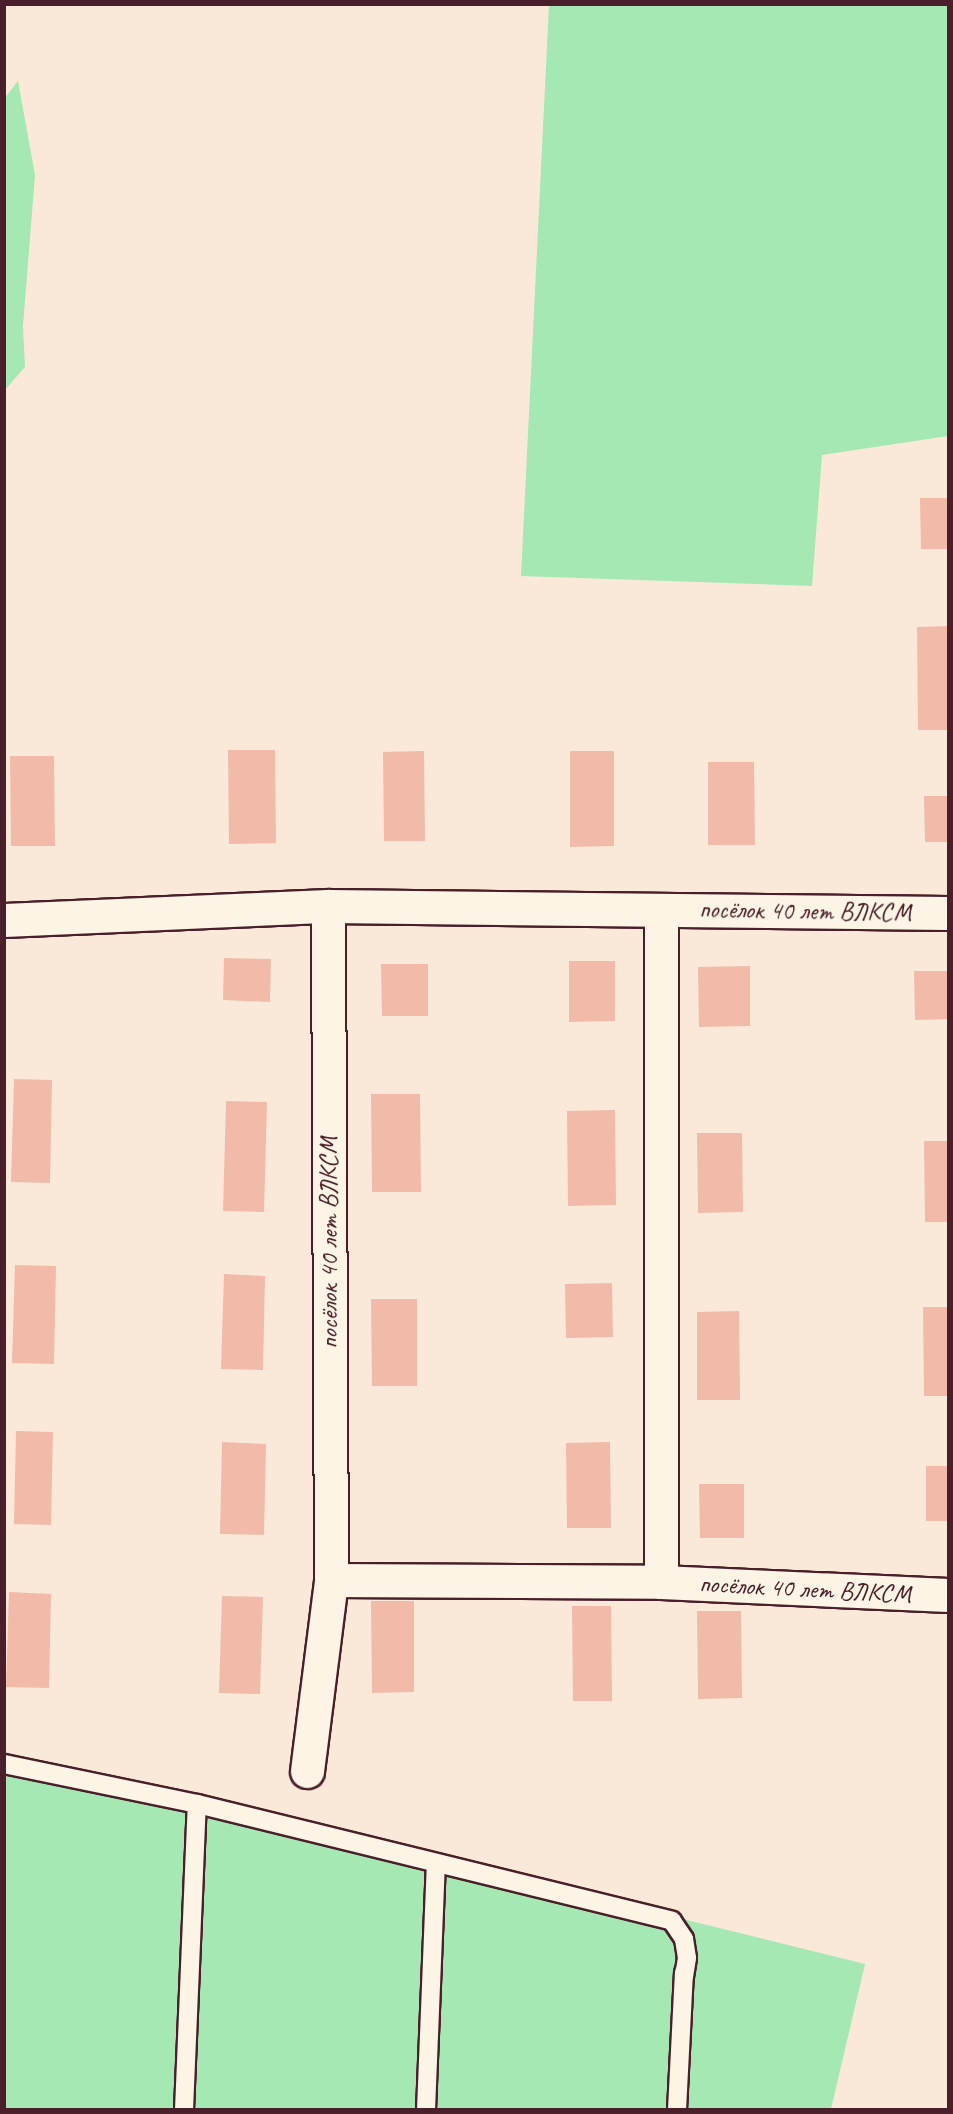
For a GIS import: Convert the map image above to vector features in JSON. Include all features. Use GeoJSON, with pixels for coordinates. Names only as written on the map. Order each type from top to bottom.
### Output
{"type":"FeatureCollection","features":[{"type":"Feature","properties":{"kind":"street","name":"посёлок 40 лет ВЛКСМ"},"geometry":{"type":"LineString","coordinates":[[307,1771],[331,1580],[328,906]]}},
{"type":"Feature","properties":{"kind":"street","name":"посёлок 40 лет ВЛКСМ"},"geometry":{"type":"LineString","coordinates":[[4,920],[328,906],[948,913]]}},
{"type":"Feature","properties":{"kind":"street","name":"посёлок 40 лет ВЛКСМ"},"geometry":{"type":"LineString","coordinates":[[661,1582],[662,910]]}},
{"type":"Feature","properties":{"kind":"street","name":"посёлок 40 лет ВЛКСМ"},"geometry":{"type":"LineString","coordinates":[[331,1580],[661,1582],[948,1596]]}},
{"type":"Feature","properties":{"kind":"lane"},"geometry":{"type":"LineString","coordinates":[[4,1764],[197,1804],[672,1921],[684,1939],[687,1958],[684,1974],[678,2109]]}},
{"type":"Feature","properties":{"kind":"lane"},"geometry":{"type":"LineString","coordinates":[[184,2109],[197,1804]]}},
{"type":"Feature","properties":{"kind":"lane"},"geometry":{"type":"LineString","coordinates":[[426,2109],[436,1864]]}},
{"type":"Feature","properties":{"kind":"green space"},"geometry":{"type":"Polygon","coordinates":[[[549,5],[948,5],[948,436],[822,455],[812,586],[521,576],[549,5]]]}},
{"type":"Feature","properties":{"kind":"green space"},"geometry":{"type":"Polygon","coordinates":[[[18,81],[35,175],[23,326],[25,367],[5,390],[4,99],[18,81]]]}},
{"type":"Feature","properties":{"kind":"green space"},"geometry":{"type":"Polygon","coordinates":[[[5,1752],[865,1964],[831,2109],[5,2110],[5,1752]]]}},
{"type":"Feature","properties":{"kind":"building"},"geometry":{"type":"Polygon","coordinates":[[[920,498],[948,498],[948,549],[921,549],[920,498]]]}},
{"type":"Feature","properties":{"kind":"building"},"geometry":{"type":"Polygon","coordinates":[[[948,626],[948,730],[918,730],[917,627],[948,626]]]}},
{"type":"Feature","properties":{"kind":"building"},"geometry":{"type":"Polygon","coordinates":[[[228,750],[275,750],[276,843],[229,844],[228,750]]]}},
{"type":"Feature","properties":{"kind":"building"},"geometry":{"type":"Polygon","coordinates":[[[424,751],[425,841],[384,841],[383,752],[424,751]]]}},
{"type":"Feature","properties":{"kind":"building"},"geometry":{"type":"Polygon","coordinates":[[[570,751],[614,751],[614,846],[570,847],[570,751]]]}},
{"type":"Feature","properties":{"kind":"building"},"geometry":{"type":"Polygon","coordinates":[[[10,756],[54,756],[55,846],[11,846],[10,756]]]}},
{"type":"Feature","properties":{"kind":"building"},"geometry":{"type":"Polygon","coordinates":[[[708,762],[754,762],[755,845],[708,845],[708,762]]]}},
{"type":"Feature","properties":{"kind":"building"},"geometry":{"type":"Polygon","coordinates":[[[924,796],[948,796],[948,842],[925,842],[924,796]]]}},
{"type":"Feature","properties":{"kind":"building"},"geometry":{"type":"Polygon","coordinates":[[[224,958],[271,959],[270,1002],[223,1000],[224,958]]]}},
{"type":"Feature","properties":{"kind":"building"},"geometry":{"type":"Polygon","coordinates":[[[569,961],[615,961],[615,1021],[569,1022],[569,961]]]}},
{"type":"Feature","properties":{"kind":"building"},"geometry":{"type":"Polygon","coordinates":[[[381,964],[428,964],[428,1016],[382,1016],[381,964]]]}},
{"type":"Feature","properties":{"kind":"building"},"geometry":{"type":"Polygon","coordinates":[[[750,966],[750,1026],[699,1027],[698,967],[750,966]]]}},
{"type":"Feature","properties":{"kind":"building"},"geometry":{"type":"Polygon","coordinates":[[[914,971],[948,971],[948,1019],[915,1020],[914,971]]]}},
{"type":"Feature","properties":{"kind":"building"},"geometry":{"type":"Polygon","coordinates":[[[14,1079],[52,1080],[50,1183],[11,1182],[14,1079]]]}},
{"type":"Feature","properties":{"kind":"building"},"geometry":{"type":"Polygon","coordinates":[[[371,1094],[420,1094],[421,1192],[372,1192],[371,1094]]]}},
{"type":"Feature","properties":{"kind":"building"},"geometry":{"type":"Polygon","coordinates":[[[226,1101],[267,1102],[264,1212],[223,1211],[226,1101]]]}},
{"type":"Feature","properties":{"kind":"building"},"geometry":{"type":"Polygon","coordinates":[[[615,1110],[616,1205],[568,1206],[567,1111],[615,1110]]]}},
{"type":"Feature","properties":{"kind":"building"},"geometry":{"type":"Polygon","coordinates":[[[697,1133],[742,1133],[743,1212],[698,1213],[697,1133]]]}},
{"type":"Feature","properties":{"kind":"building"},"geometry":{"type":"Polygon","coordinates":[[[924,1141],[948,1141],[948,1222],[925,1222],[924,1141]]]}},
{"type":"Feature","properties":{"kind":"building"},"geometry":{"type":"Polygon","coordinates":[[[15,1265],[56,1266],[54,1364],[12,1363],[15,1265]]]}},
{"type":"Feature","properties":{"kind":"building"},"geometry":{"type":"Polygon","coordinates":[[[224,1274],[265,1276],[263,1370],[221,1369],[224,1274]]]}},
{"type":"Feature","properties":{"kind":"building"},"geometry":{"type":"Polygon","coordinates":[[[612,1283],[613,1337],[566,1338],[565,1284],[612,1283]]]}},
{"type":"Feature","properties":{"kind":"building"},"geometry":{"type":"Polygon","coordinates":[[[371,1299],[417,1299],[417,1386],[372,1386],[371,1299]]]}},
{"type":"Feature","properties":{"kind":"building"},"geometry":{"type":"Polygon","coordinates":[[[923,1307],[948,1307],[948,1396],[924,1396],[923,1307]]]}},
{"type":"Feature","properties":{"kind":"building"},"geometry":{"type":"Polygon","coordinates":[[[739,1311],[740,1400],[697,1400],[697,1312],[739,1311]]]}},
{"type":"Feature","properties":{"kind":"building"},"geometry":{"type":"Polygon","coordinates":[[[16,1431],[53,1432],[51,1525],[14,1524],[16,1431]]]}},
{"type":"Feature","properties":{"kind":"building"},"geometry":{"type":"Polygon","coordinates":[[[222,1442],[266,1444],[264,1535],[220,1534],[222,1442]]]}},
{"type":"Feature","properties":{"kind":"building"},"geometry":{"type":"Polygon","coordinates":[[[610,1442],[611,1528],[567,1528],[566,1443],[610,1442]]]}},
{"type":"Feature","properties":{"kind":"building"},"geometry":{"type":"Polygon","coordinates":[[[926,1466],[948,1466],[948,1521],[926,1521],[926,1466]]]}},
{"type":"Feature","properties":{"kind":"building"},"geometry":{"type":"Polygon","coordinates":[[[699,1484],[744,1484],[744,1538],[700,1538],[699,1484]]]}},
{"type":"Feature","properties":{"kind":"building"},"geometry":{"type":"Polygon","coordinates":[[[9,1592],[51,1594],[49,1688],[6,1687],[9,1592]]]}},
{"type":"Feature","properties":{"kind":"building"},"geometry":{"type":"Polygon","coordinates":[[[222,1596],[263,1597],[260,1694],[219,1693],[222,1596]]]}},
{"type":"Feature","properties":{"kind":"building"},"geometry":{"type":"Polygon","coordinates":[[[371,1601],[414,1601],[414,1692],[372,1693],[371,1601]]]}},
{"type":"Feature","properties":{"kind":"building"},"geometry":{"type":"Polygon","coordinates":[[[572,1606],[611,1606],[612,1701],[573,1701],[572,1606]]]}},
{"type":"Feature","properties":{"kind":"building"},"geometry":{"type":"Polygon","coordinates":[[[697,1611],[741,1611],[742,1698],[698,1699],[697,1611]]]}}]}
